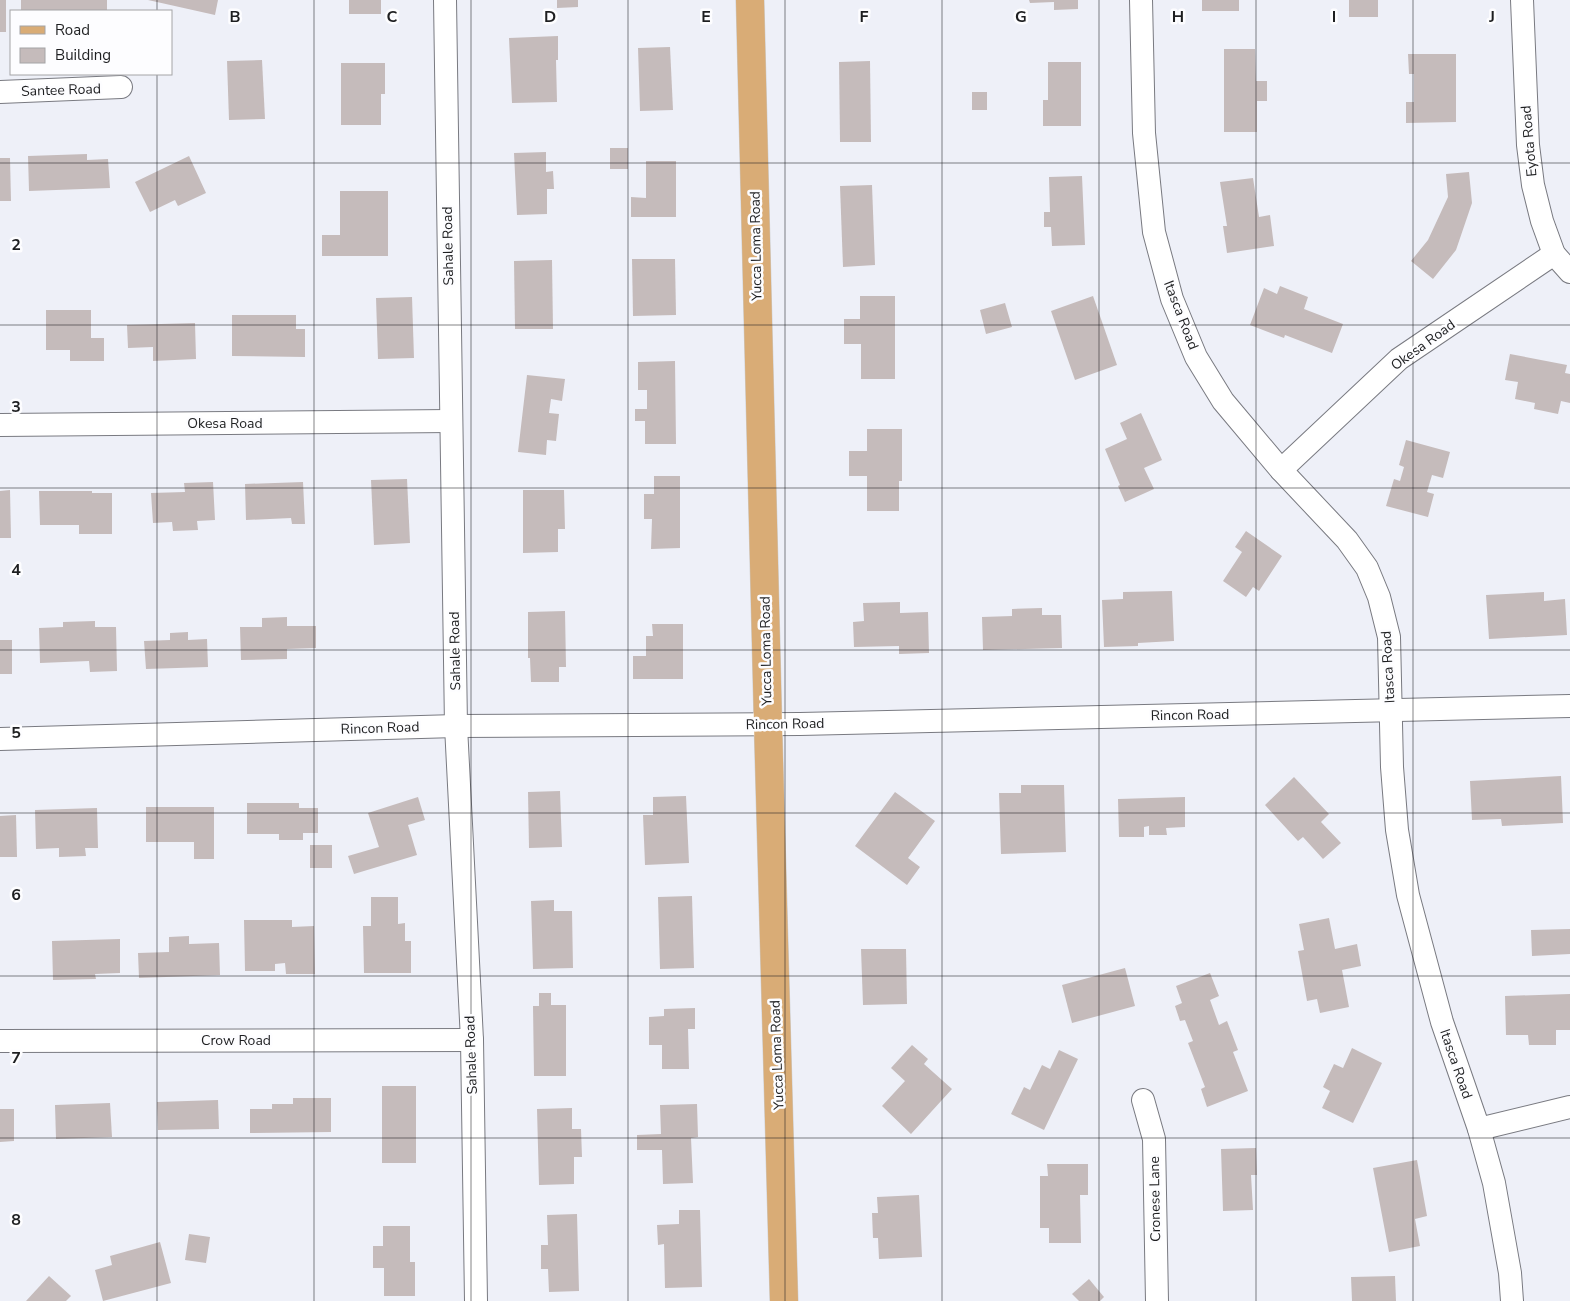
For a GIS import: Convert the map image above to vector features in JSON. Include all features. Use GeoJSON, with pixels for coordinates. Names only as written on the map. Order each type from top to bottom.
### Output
{"type":"FeatureCollection","features":[{"type":"Feature","properties":{"kind":"main road","name":"Yucca Loma Road"},"geometry":{"type":"LineString","coordinates":[[750,0],[784,1301]]}},
{"type":"Feature","properties":{"kind":"street","name":"Sahale Road"},"geometry":{"type":"LineString","coordinates":[[445,0],[456,726],[472,1040],[476,1301]]}},
{"type":"Feature","properties":{"kind":"street","name":"Itasca Road"},"geometry":{"type":"LineString","coordinates":[[1141,0],[1145,143],[1154,232],[1172,299],[1196,356],[1223,401],[1281,470],[1347,540],[1367,568],[1379,597],[1389,637],[1390,710],[1397,830],[1408,895],[1442,1022],[1479,1129],[1494,1183],[1510,1273],[1512,1301]]}},
{"type":"Feature","properties":{"kind":"street","name":"Eyota Road"},"geometry":{"type":"LineString","coordinates":[[1522,0],[1528,145],[1533,185],[1542,221],[1554,254],[1570,272]]}},
{"type":"Feature","properties":{"kind":"street","name":"Santee Road"},"geometry":{"type":"LineString","coordinates":[[0,92],[121,87]]}},
{"type":"Feature","properties":{"kind":"street","name":"Okesa Road"},"geometry":{"type":"LineString","coordinates":[[1281,470],[1399,359],[1554,254]]}},
{"type":"Feature","properties":{"kind":"street","name":"Okesa Road"},"geometry":{"type":"LineString","coordinates":[[0,425],[451,421]]}},
{"type":"Feature","properties":{"kind":"street","name":"Rincon Road"},"geometry":{"type":"LineString","coordinates":[[0,739],[456,726],[768,724],[1570,706]]}},
{"type":"Feature","properties":{"kind":"street","name":"Crow Road"},"geometry":{"type":"LineString","coordinates":[[0,1041],[472,1040]]}},
{"type":"Feature","properties":{"kind":"street","name":"Cronese Lane"},"geometry":{"type":"LineString","coordinates":[[1142,1100],[1154,1139],[1157,1301]]}},
{"type":"Feature","properties":{"kind":"street"},"geometry":{"type":"LineString","coordinates":[[1479,1129],[1570,1106]]}},
{"type":"Feature","properties":{"kind":"building"},"geometry":{"type":"Polygon","coordinates":[[[0,0],[6,0],[6,32],[0,32],[0,0]]]}},
{"type":"Feature","properties":{"kind":"building"},"geometry":{"type":"Polygon","coordinates":[[[21,0],[107,0],[107,10],[21,10],[21,0]]]}},
{"type":"Feature","properties":{"kind":"building"},"geometry":{"type":"Polygon","coordinates":[[[148,0],[218,0],[215,15],[148,0]]]}},
{"type":"Feature","properties":{"kind":"building"},"geometry":{"type":"Polygon","coordinates":[[[349,0],[381,0],[381,14],[349,14],[349,0]]]}},
{"type":"Feature","properties":{"kind":"building"},"geometry":{"type":"Polygon","coordinates":[[[557,0],[578,0],[578,7],[557,8],[557,0]]]}},
{"type":"Feature","properties":{"kind":"building"},"geometry":{"type":"Polygon","coordinates":[[[1029,0],[1078,0],[1078,9],[1054,10],[1054,2],[1030,3],[1029,0]]]}},
{"type":"Feature","properties":{"kind":"building"},"geometry":{"type":"Polygon","coordinates":[[[1202,0],[1239,0],[1239,11],[1202,11],[1202,0]]]}},
{"type":"Feature","properties":{"kind":"building"},"geometry":{"type":"Polygon","coordinates":[[[1349,0],[1378,0],[1378,17],[1349,17],[1349,0]]]}},
{"type":"Feature","properties":{"kind":"building"},"geometry":{"type":"Polygon","coordinates":[[[558,36],[558,60],[556,60],[557,102],[512,103],[509,38],[558,36]]]}},
{"type":"Feature","properties":{"kind":"building"},"geometry":{"type":"Polygon","coordinates":[[[670,47],[673,110],[640,111],[638,48],[670,47]]]}},
{"type":"Feature","properties":{"kind":"building"},"geometry":{"type":"Polygon","coordinates":[[[1224,49],[1255,49],[1256,81],[1267,81],[1267,101],[1257,101],[1257,132],[1224,132],[1224,49]]]}},
{"type":"Feature","properties":{"kind":"building"},"geometry":{"type":"Polygon","coordinates":[[[1408,54],[1456,54],[1456,122],[1406,123],[1406,102],[1414,102],[1414,74],[1409,74],[1408,54]]]}},
{"type":"Feature","properties":{"kind":"building"},"geometry":{"type":"Polygon","coordinates":[[[262,60],[265,119],[229,120],[227,61],[262,60]]]}},
{"type":"Feature","properties":{"kind":"building"},"geometry":{"type":"Polygon","coordinates":[[[870,61],[871,142],[840,142],[839,62],[870,61]]]}},
{"type":"Feature","properties":{"kind":"building"},"geometry":{"type":"Polygon","coordinates":[[[1048,62],[1081,62],[1081,126],[1043,126],[1043,100],[1048,100],[1048,62]]]}},
{"type":"Feature","properties":{"kind":"building"},"geometry":{"type":"Polygon","coordinates":[[[341,63],[385,63],[385,94],[381,94],[381,125],[341,125],[341,63]]]}},
{"type":"Feature","properties":{"kind":"building"},"geometry":{"type":"Polygon","coordinates":[[[972,92],[987,92],[987,110],[972,110],[972,92]]]}},
{"type":"Feature","properties":{"kind":"building"},"geometry":{"type":"Polygon","coordinates":[[[610,148],[628,148],[628,169],[610,169],[610,148]]]}},
{"type":"Feature","properties":{"kind":"building"},"geometry":{"type":"Polygon","coordinates":[[[546,152],[546,172],[553,171],[554,189],[547,189],[547,214],[517,215],[514,153],[546,152]]]}},
{"type":"Feature","properties":{"kind":"building"},"geometry":{"type":"Polygon","coordinates":[[[87,154],[87,160],[108,159],[110,188],[29,191],[28,156],[87,154]]]}},
{"type":"Feature","properties":{"kind":"building"},"geometry":{"type":"Polygon","coordinates":[[[189,156],[206,193],[178,206],[175,200],[150,212],[135,182],[189,156]]]}},
{"type":"Feature","properties":{"kind":"building"},"geometry":{"type":"Polygon","coordinates":[[[0,158],[10,158],[11,201],[0,201],[0,158]]]}},
{"type":"Feature","properties":{"kind":"building"},"geometry":{"type":"Polygon","coordinates":[[[646,161],[676,161],[676,217],[631,217],[631,197],[646,198],[646,161]]]}},
{"type":"Feature","properties":{"kind":"building"},"geometry":{"type":"Polygon","coordinates":[[[1469,172],[1472,203],[1456,250],[1433,279],[1411,261],[1428,240],[1448,197],[1446,174],[1469,172]]]}},
{"type":"Feature","properties":{"kind":"building"},"geometry":{"type":"Polygon","coordinates":[[[1082,176],[1085,245],[1052,246],[1051,227],[1044,227],[1044,212],[1050,212],[1049,177],[1082,176]]]}},
{"type":"Feature","properties":{"kind":"building"},"geometry":{"type":"Polygon","coordinates":[[[1253,178],[1259,217],[1270,215],[1274,246],[1227,253],[1223,226],[1227,226],[1220,182],[1253,178]]]}},
{"type":"Feature","properties":{"kind":"building"},"geometry":{"type":"Polygon","coordinates":[[[872,185],[875,265],[843,267],[840,186],[872,185]]]}},
{"type":"Feature","properties":{"kind":"building"},"geometry":{"type":"Polygon","coordinates":[[[340,191],[388,191],[388,256],[322,256],[322,235],[340,235],[340,191]]]}},
{"type":"Feature","properties":{"kind":"building"},"geometry":{"type":"Polygon","coordinates":[[[632,259],[675,259],[676,315],[633,316],[632,259]]]}},
{"type":"Feature","properties":{"kind":"building"},"geometry":{"type":"Polygon","coordinates":[[[552,260],[553,329],[515,329],[514,261],[552,260]]]}},
{"type":"Feature","properties":{"kind":"building"},"geometry":{"type":"Polygon","coordinates":[[[1280,286],[1308,297],[1304,309],[1343,324],[1332,353],[1285,335],[1284,338],[1250,325],[1264,288],[1277,294],[1280,286]]]}},
{"type":"Feature","properties":{"kind":"building"},"geometry":{"type":"Polygon","coordinates":[[[860,296],[895,296],[895,379],[861,379],[861,344],[844,344],[844,319],[860,319],[860,296]]]}},
{"type":"Feature","properties":{"kind":"building"},"geometry":{"type":"Polygon","coordinates":[[[1093,296],[1117,365],[1075,380],[1051,311],[1093,296]]]}},
{"type":"Feature","properties":{"kind":"building"},"geometry":{"type":"Polygon","coordinates":[[[412,297],[414,358],[378,359],[376,298],[412,297]]]}},
{"type":"Feature","properties":{"kind":"building"},"geometry":{"type":"Polygon","coordinates":[[[1005,303],[1012,327],[986,334],[980,310],[1005,303]]]}},
{"type":"Feature","properties":{"kind":"building"},"geometry":{"type":"Polygon","coordinates":[[[46,310],[91,310],[91,338],[104,338],[104,361],[70,361],[70,350],[46,350],[46,310]]]}},
{"type":"Feature","properties":{"kind":"building"},"geometry":{"type":"Polygon","coordinates":[[[232,315],[296,315],[296,329],[305,329],[305,357],[232,356],[232,315]]]}},
{"type":"Feature","properties":{"kind":"building"},"geometry":{"type":"Polygon","coordinates":[[[195,323],[196,359],[153,361],[153,347],[128,348],[127,325],[195,323]]]}},
{"type":"Feature","properties":{"kind":"building"},"geometry":{"type":"Polygon","coordinates":[[[1510,354],[1567,365],[1565,373],[1570,374],[1570,403],[1561,401],[1558,414],[1534,409],[1535,403],[1515,399],[1518,382],[1505,380],[1510,354]]]}},
{"type":"Feature","properties":{"kind":"building"},"geometry":{"type":"Polygon","coordinates":[[[675,361],[676,444],[645,444],[645,421],[635,421],[635,409],[647,409],[647,390],[638,390],[638,362],[675,361]]]}},
{"type":"Feature","properties":{"kind":"building"},"geometry":{"type":"Polygon","coordinates":[[[527,375],[565,379],[562,401],[551,399],[549,413],[559,414],[556,441],[547,440],[546,455],[518,452],[527,375]]]}},
{"type":"Feature","properties":{"kind":"building"},"geometry":{"type":"Polygon","coordinates":[[[1141,413],[1162,460],[1144,468],[1154,489],[1125,502],[1105,449],[1127,439],[1120,423],[1141,413]]]}},
{"type":"Feature","properties":{"kind":"building"},"geometry":{"type":"Polygon","coordinates":[[[867,429],[902,429],[902,481],[899,481],[899,511],[867,511],[867,476],[849,476],[849,451],[867,451],[867,429]]]}},
{"type":"Feature","properties":{"kind":"building"},"geometry":{"type":"Polygon","coordinates":[[[1406,440],[1450,452],[1443,478],[1432,475],[1427,492],[1434,494],[1428,517],[1386,506],[1394,479],[1400,481],[1404,467],[1399,465],[1406,440]]]}},
{"type":"Feature","properties":{"kind":"building"},"geometry":{"type":"Polygon","coordinates":[[[654,476],[680,476],[680,548],[651,549],[652,519],[644,519],[644,494],[654,494],[654,476]]]}},
{"type":"Feature","properties":{"kind":"building"},"geometry":{"type":"Polygon","coordinates":[[[407,479],[410,543],[374,545],[371,480],[407,479]]]}},
{"type":"Feature","properties":{"kind":"building"},"geometry":{"type":"Polygon","coordinates":[[[213,482],[215,520],[197,521],[198,530],[173,531],[172,522],[153,523],[151,493],[185,492],[184,483],[213,482]]]}},
{"type":"Feature","properties":{"kind":"building"},"geometry":{"type":"Polygon","coordinates":[[[303,482],[305,524],[292,524],[291,518],[246,520],[245,484],[303,482]]]}},
{"type":"Feature","properties":{"kind":"building"},"geometry":{"type":"Polygon","coordinates":[[[10,490],[11,538],[0,538],[0,491],[10,490]]]}},
{"type":"Feature","properties":{"kind":"building"},"geometry":{"type":"Polygon","coordinates":[[[523,490],[564,490],[565,529],[558,529],[558,552],[523,553],[523,490]]]}},
{"type":"Feature","properties":{"kind":"building"},"geometry":{"type":"Polygon","coordinates":[[[39,491],[112,493],[112,534],[79,534],[79,525],[40,525],[39,491]]]}},
{"type":"Feature","properties":{"kind":"building"},"geometry":{"type":"Polygon","coordinates":[[[1246,531],[1282,556],[1259,591],[1253,587],[1246,597],[1223,581],[1242,552],[1235,547],[1246,531]]]}},
{"type":"Feature","properties":{"kind":"building"},"geometry":{"type":"Polygon","coordinates":[[[1172,591],[1174,641],[1138,643],[1138,646],[1104,647],[1102,600],[1123,599],[1123,592],[1172,591]]]}},
{"type":"Feature","properties":{"kind":"building"},"geometry":{"type":"Polygon","coordinates":[[[1544,592],[1544,601],[1565,599],[1567,635],[1489,639],[1486,595],[1544,592]]]}},
{"type":"Feature","properties":{"kind":"building"},"geometry":{"type":"Polygon","coordinates":[[[900,602],[900,613],[928,612],[929,653],[899,654],[899,646],[854,647],[853,622],[864,621],[863,603],[900,602]]]}},
{"type":"Feature","properties":{"kind":"building"},"geometry":{"type":"Polygon","coordinates":[[[1042,608],[1042,615],[1061,615],[1062,648],[983,650],[982,617],[1012,616],[1012,609],[1042,608]]]}},
{"type":"Feature","properties":{"kind":"building"},"geometry":{"type":"Polygon","coordinates":[[[565,611],[566,667],[559,667],[559,682],[531,682],[530,658],[528,658],[528,612],[565,611]]]}},
{"type":"Feature","properties":{"kind":"building"},"geometry":{"type":"Polygon","coordinates":[[[287,617],[287,626],[316,626],[316,648],[287,649],[287,659],[241,660],[240,627],[262,627],[262,618],[287,617]]]}},
{"type":"Feature","properties":{"kind":"building"},"geometry":{"type":"Polygon","coordinates":[[[95,621],[95,627],[116,627],[117,671],[90,672],[89,661],[40,663],[39,628],[63,627],[63,622],[95,621]]]}},
{"type":"Feature","properties":{"kind":"building"},"geometry":{"type":"Polygon","coordinates":[[[652,624],[683,624],[683,679],[633,679],[633,656],[646,656],[646,636],[653,636],[652,624]]]}},
{"type":"Feature","properties":{"kind":"building"},"geometry":{"type":"Polygon","coordinates":[[[188,632],[188,640],[207,639],[208,667],[146,669],[144,641],[170,640],[170,633],[188,632]]]}},
{"type":"Feature","properties":{"kind":"building"},"geometry":{"type":"Polygon","coordinates":[[[0,640],[12,640],[12,674],[0,674],[0,640]]]}},
{"type":"Feature","properties":{"kind":"building"},"geometry":{"type":"Polygon","coordinates":[[[1561,776],[1563,823],[1502,826],[1501,819],[1472,820],[1470,781],[1561,776]]]}},
{"type":"Feature","properties":{"kind":"building"},"geometry":{"type":"Polygon","coordinates":[[[1294,777],[1329,814],[1321,822],[1341,843],[1323,859],[1303,837],[1298,841],[1265,805],[1294,777]]]}},
{"type":"Feature","properties":{"kind":"building"},"geometry":{"type":"Polygon","coordinates":[[[1021,785],[1064,785],[1066,852],[1001,854],[999,793],[1021,793],[1021,785]]]}},
{"type":"Feature","properties":{"kind":"building"},"geometry":{"type":"Polygon","coordinates":[[[560,791],[562,847],[529,848],[528,792],[560,791]]]}},
{"type":"Feature","properties":{"kind":"building"},"geometry":{"type":"Polygon","coordinates":[[[895,792],[935,821],[908,858],[920,867],[907,885],[855,846],[895,792]]]}},
{"type":"Feature","properties":{"kind":"building"},"geometry":{"type":"Polygon","coordinates":[[[686,796],[689,863],[645,865],[643,815],[653,815],[653,797],[686,796]]]}},
{"type":"Feature","properties":{"kind":"building"},"geometry":{"type":"Polygon","coordinates":[[[418,797],[425,820],[408,825],[417,855],[354,874],[348,856],[379,847],[368,813],[418,797]]]}},
{"type":"Feature","properties":{"kind":"building"},"geometry":{"type":"Polygon","coordinates":[[[1185,797],[1185,827],[1166,828],[1167,835],[1149,835],[1149,826],[1144,827],[1144,837],[1119,837],[1118,799],[1185,797]]]}},
{"type":"Feature","properties":{"kind":"building"},"geometry":{"type":"Polygon","coordinates":[[[247,803],[299,803],[299,808],[318,808],[318,833],[303,833],[303,840],[279,840],[279,834],[247,834],[247,803]]]}},
{"type":"Feature","properties":{"kind":"building"},"geometry":{"type":"Polygon","coordinates":[[[146,807],[214,807],[214,859],[194,859],[194,842],[146,842],[146,807]]]}},
{"type":"Feature","properties":{"kind":"building"},"geometry":{"type":"Polygon","coordinates":[[[97,808],[98,848],[85,848],[86,856],[59,857],[59,848],[36,849],[35,810],[97,808]]]}},
{"type":"Feature","properties":{"kind":"building"},"geometry":{"type":"Polygon","coordinates":[[[16,815],[17,857],[0,857],[0,816],[16,815]]]}},
{"type":"Feature","properties":{"kind":"building"},"geometry":{"type":"Polygon","coordinates":[[[310,845],[332,845],[332,868],[310,868],[310,845]]]}},
{"type":"Feature","properties":{"kind":"building"},"geometry":{"type":"Polygon","coordinates":[[[692,896],[694,968],[660,969],[658,897],[692,896]]]}},
{"type":"Feature","properties":{"kind":"building"},"geometry":{"type":"Polygon","coordinates":[[[371,897],[398,897],[398,924],[405,923],[405,941],[411,941],[411,973],[364,973],[363,926],[371,926],[371,897]]]}},
{"type":"Feature","properties":{"kind":"building"},"geometry":{"type":"Polygon","coordinates":[[[554,900],[554,911],[572,911],[573,968],[533,969],[531,901],[554,900]]]}},
{"type":"Feature","properties":{"kind":"building"},"geometry":{"type":"Polygon","coordinates":[[[1329,918],[1335,949],[1357,944],[1361,966],[1342,970],[1349,1007],[1320,1013],[1317,999],[1307,1001],[1298,951],[1304,950],[1299,924],[1329,918]]]}},
{"type":"Feature","properties":{"kind":"building"},"geometry":{"type":"Polygon","coordinates":[[[244,920],[292,920],[292,927],[314,926],[315,974],[286,974],[285,963],[275,964],[275,971],[245,971],[244,920]]]}},
{"type":"Feature","properties":{"kind":"building"},"geometry":{"type":"Polygon","coordinates":[[[1570,929],[1570,954],[1532,956],[1531,930],[1570,929]]]}},
{"type":"Feature","properties":{"kind":"building"},"geometry":{"type":"Polygon","coordinates":[[[189,936],[189,944],[219,943],[220,975],[139,978],[138,953],[169,952],[169,937],[189,936]]]}},
{"type":"Feature","properties":{"kind":"building"},"geometry":{"type":"Polygon","coordinates":[[[120,939],[120,973],[95,974],[96,979],[53,980],[52,941],[120,939]]]}},
{"type":"Feature","properties":{"kind":"building"},"geometry":{"type":"Polygon","coordinates":[[[861,949],[906,949],[907,1004],[863,1005],[861,949]]]}},
{"type":"Feature","properties":{"kind":"building"},"geometry":{"type":"Polygon","coordinates":[[[1125,968],[1135,1006],[1072,1023],[1062,985],[1125,968]]]}},
{"type":"Feature","properties":{"kind":"building"},"geometry":{"type":"Polygon","coordinates":[[[1210,973],[1219,996],[1210,1000],[1219,1025],[1227,1021],[1238,1050],[1233,1052],[1248,1091],[1207,1107],[1201,1089],[1205,1087],[1188,1043],[1193,1041],[1185,1020],[1180,1021],[1175,1006],[1182,1003],[1176,986],[1210,973]]]}},
{"type":"Feature","properties":{"kind":"building"},"geometry":{"type":"Polygon","coordinates":[[[539,993],[551,993],[551,1005],[566,1005],[566,1076],[534,1076],[533,1006],[539,1006],[539,993]]]}},
{"type":"Feature","properties":{"kind":"building"},"geometry":{"type":"Polygon","coordinates":[[[1570,994],[1570,1030],[1556,1030],[1556,1045],[1529,1045],[1528,1035],[1506,1035],[1505,996],[1570,994]]]}},
{"type":"Feature","properties":{"kind":"building"},"geometry":{"type":"Polygon","coordinates":[[[695,1008],[695,1029],[688,1029],[689,1069],[662,1069],[662,1045],[649,1045],[649,1017],[664,1016],[664,1009],[695,1008]]]}},
{"type":"Feature","properties":{"kind":"building"},"geometry":{"type":"Polygon","coordinates":[[[912,1045],[928,1059],[924,1064],[952,1089],[911,1134],[882,1106],[905,1081],[891,1068],[912,1045]]]}},
{"type":"Feature","properties":{"kind":"building"},"geometry":{"type":"Polygon","coordinates":[[[1352,1048],[1382,1063],[1353,1123],[1322,1108],[1330,1091],[1323,1087],[1334,1064],[1343,1068],[1352,1048]]]}},
{"type":"Feature","properties":{"kind":"building"},"geometry":{"type":"Polygon","coordinates":[[[1059,1050],[1078,1059],[1044,1130],[1011,1114],[1024,1087],[1030,1090],[1042,1065],[1050,1069],[1059,1050]]]}},
{"type":"Feature","properties":{"kind":"building"},"geometry":{"type":"Polygon","coordinates":[[[382,1086],[416,1086],[416,1163],[382,1163],[382,1086]]]}},
{"type":"Feature","properties":{"kind":"building"},"geometry":{"type":"Polygon","coordinates":[[[293,1098],[331,1098],[331,1132],[250,1133],[250,1109],[272,1109],[272,1104],[293,1104],[293,1098]]]}},
{"type":"Feature","properties":{"kind":"building"},"geometry":{"type":"Polygon","coordinates":[[[218,1100],[219,1129],[158,1130],[157,1102],[218,1100]]]}},
{"type":"Feature","properties":{"kind":"building"},"geometry":{"type":"Polygon","coordinates":[[[110,1103],[112,1137],[56,1139],[55,1105],[110,1103]]]}},
{"type":"Feature","properties":{"kind":"building"},"geometry":{"type":"Polygon","coordinates":[[[697,1104],[698,1137],[691,1138],[693,1183],[663,1184],[662,1150],[637,1150],[637,1135],[661,1134],[660,1105],[697,1104]]]}},
{"type":"Feature","properties":{"kind":"building"},"geometry":{"type":"Polygon","coordinates":[[[572,1108],[572,1129],[581,1129],[582,1157],[574,1157],[574,1184],[539,1185],[537,1109],[572,1108]]]}},
{"type":"Feature","properties":{"kind":"building"},"geometry":{"type":"Polygon","coordinates":[[[0,1109],[14,1109],[14,1141],[0,1142],[0,1109]]]}},
{"type":"Feature","properties":{"kind":"building"},"geometry":{"type":"Polygon","coordinates":[[[1256,1148],[1257,1175],[1251,1175],[1253,1210],[1223,1211],[1221,1149],[1256,1148]]]}},
{"type":"Feature","properties":{"kind":"building"},"geometry":{"type":"Polygon","coordinates":[[[1417,1160],[1427,1216],[1415,1219],[1420,1246],[1389,1252],[1373,1168],[1417,1160]]]}},
{"type":"Feature","properties":{"kind":"building"},"geometry":{"type":"Polygon","coordinates":[[[1047,1164],[1088,1164],[1088,1195],[1080,1195],[1081,1243],[1049,1243],[1049,1228],[1040,1228],[1040,1176],[1048,1176],[1047,1164]]]}},
{"type":"Feature","properties":{"kind":"building"},"geometry":{"type":"Polygon","coordinates":[[[919,1195],[922,1257],[879,1259],[878,1238],[873,1238],[872,1213],[878,1213],[877,1197],[919,1195]]]}},
{"type":"Feature","properties":{"kind":"building"},"geometry":{"type":"Polygon","coordinates":[[[679,1210],[700,1210],[702,1287],[665,1288],[664,1244],[658,1245],[657,1225],[679,1224],[679,1210]]]}},
{"type":"Feature","properties":{"kind":"building"},"geometry":{"type":"Polygon","coordinates":[[[577,1214],[579,1291],[549,1292],[548,1269],[541,1269],[541,1245],[548,1245],[547,1215],[577,1214]]]}},
{"type":"Feature","properties":{"kind":"building"},"geometry":{"type":"Polygon","coordinates":[[[383,1226],[410,1226],[410,1262],[415,1262],[415,1296],[384,1296],[384,1268],[373,1268],[373,1246],[383,1246],[383,1226]]]}},
{"type":"Feature","properties":{"kind":"building"},"geometry":{"type":"Polygon","coordinates":[[[189,1234],[210,1237],[206,1263],[185,1260],[189,1234]]]}},
{"type":"Feature","properties":{"kind":"building"},"geometry":{"type":"Polygon","coordinates":[[[160,1242],[171,1283],[103,1301],[95,1270],[112,1265],[110,1256],[160,1242]]]}},
{"type":"Feature","properties":{"kind":"building"},"geometry":{"type":"Polygon","coordinates":[[[49,1276],[71,1296],[66,1301],[26,1301],[49,1276]]]}},
{"type":"Feature","properties":{"kind":"building"},"geometry":{"type":"Polygon","coordinates":[[[1395,1276],[1396,1301],[1352,1301],[1351,1277],[1395,1276]]]}},
{"type":"Feature","properties":{"kind":"building"},"geometry":{"type":"Polygon","coordinates":[[[1089,1279],[1104,1297],[1100,1301],[1079,1301],[1072,1294],[1089,1279]]]}}]}
